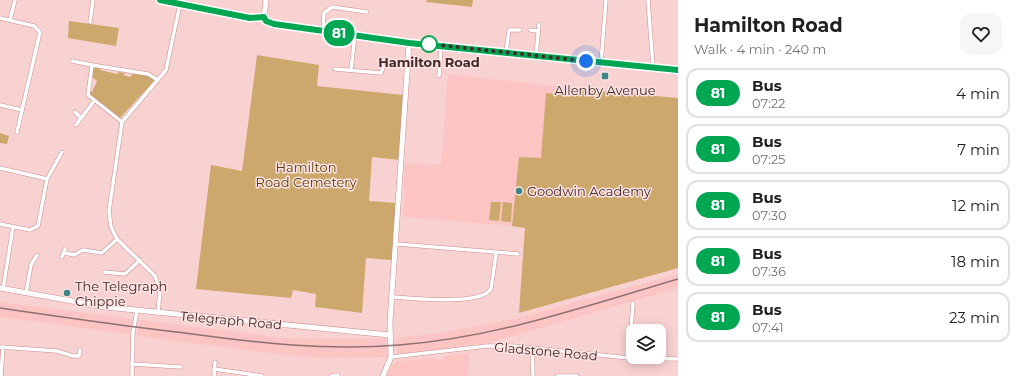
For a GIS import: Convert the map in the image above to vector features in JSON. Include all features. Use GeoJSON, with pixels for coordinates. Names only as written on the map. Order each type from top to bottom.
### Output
{"type":"FeatureCollection","features":[{"type":"Feature","properties":{"kind":"street"},"geometry":{"type":"LineString","coordinates":[[10,20],[14,0]]}},
{"type":"Feature","properties":{"kind":"street"},"geometry":{"type":"LineString","coordinates":[[90,22],[92,0]]}},
{"type":"Feature","properties":{"kind":"street"},"geometry":{"type":"LineString","coordinates":[[160,0],[250,18],[264,17]]}},
{"type":"Feature","properties":{"kind":"street"},"geometry":{"type":"LineString","coordinates":[[266,0],[264,17],[266,21],[274,24],[409,43],[441,45],[678,70]]}},
{"type":"Feature","properties":{"kind":"street"},"geometry":{"type":"LineString","coordinates":[[601,63],[606,0]]}},
{"type":"Feature","properties":{"kind":"street"},"geometry":{"type":"LineString","coordinates":[[648,0],[652,17],[653,67]]}},
{"type":"Feature","properties":{"kind":"street"},"geometry":{"type":"LineString","coordinates":[[158,313],[160,291],[157,281],[150,270],[117,239],[111,227],[109,210],[122,122],[166,70],[181,3]]}},
{"type":"Feature","properties":{"kind":"street"},"geometry":{"type":"LineString","coordinates":[[323,31],[324,13],[332,8],[367,12]]}},
{"type":"Feature","properties":{"kind":"street"},"geometry":{"type":"LineString","coordinates":[[0,18],[34,26],[40,32],[17,132]]}},
{"type":"Feature","properties":{"kind":"street"},"geometry":{"type":"LineString","coordinates":[[536,55],[539,24]]}},
{"type":"Feature","properties":{"kind":"street"},"geometry":{"type":"LineString","coordinates":[[506,52],[509,30],[520,30]]}},
{"type":"Feature","properties":{"kind":"street"},"geometry":{"type":"LineString","coordinates":[[530,30],[538,31]]}},
{"type":"Feature","properties":{"kind":"street"},"geometry":{"type":"LineString","coordinates":[[351,70],[355,35]]}},
{"type":"Feature","properties":{"kind":"street"},"geometry":{"type":"LineString","coordinates":[[383,376],[391,357],[390,335],[409,43]]}},
{"type":"Feature","properties":{"kind":"street"},"geometry":{"type":"LineString","coordinates":[[439,76],[441,45]]}},
{"type":"Feature","properties":{"kind":"street"},"geometry":{"type":"LineString","coordinates":[[72,61],[148,74],[158,80]]}},
{"type":"Feature","properties":{"kind":"street"},"geometry":{"type":"LineString","coordinates":[[92,65],[88,93],[94,101],[122,122]]}},
{"type":"Feature","properties":{"kind":"street"},"geometry":{"type":"LineString","coordinates":[[335,69],[381,74],[384,65],[396,66]]}},
{"type":"Feature","properties":{"kind":"street"},"geometry":{"type":"LineString","coordinates":[[76,125],[94,101]]}},
{"type":"Feature","properties":{"kind":"street"},"geometry":{"type":"LineString","coordinates":[[0,104],[22,110]]}},
{"type":"Feature","properties":{"kind":"street"},"geometry":{"type":"LineString","coordinates":[[75,112],[81,118]]}},
{"type":"Feature","properties":{"kind":"street"},"geometry":{"type":"LineString","coordinates":[[0,224],[30,230],[38,226],[47,179],[62,152]]}},
{"type":"Feature","properties":{"kind":"street"},"geometry":{"type":"LineString","coordinates":[[0,168],[47,179]]}},
{"type":"Feature","properties":{"kind":"street"},"geometry":{"type":"LineString","coordinates":[[2,289],[13,227]]}},
{"type":"Feature","properties":{"kind":"street"},"geometry":{"type":"LineString","coordinates":[[62,257],[65,251],[74,255],[83,250],[102,253],[117,239]]}},
{"type":"Feature","properties":{"kind":"street"},"geometry":{"type":"LineString","coordinates":[[397,244],[496,254],[518,254]]}},
{"type":"Feature","properties":{"kind":"street"},"geometry":{"type":"LineString","coordinates":[[393,297],[447,301],[484,295],[491,289],[496,254]]}},
{"type":"Feature","properties":{"kind":"street"},"geometry":{"type":"LineString","coordinates":[[26,292],[31,264],[36,255]]}},
{"type":"Feature","properties":{"kind":"street"},"geometry":{"type":"LineString","coordinates":[[104,272],[125,274],[140,260]]}},
{"type":"Feature","properties":{"kind":"street","name":"Telegraph Road"},"geometry":{"type":"LineString","coordinates":[[2,289],[137,311],[390,335]]}},
{"type":"Feature","properties":{"kind":"street"},"geometry":{"type":"LineString","coordinates":[[631,324],[633,303]]}},
{"type":"Feature","properties":{"kind":"street"},"geometry":{"type":"LineString","coordinates":[[132,376],[133,332],[137,311]]}},
{"type":"Feature","properties":{"kind":"street","name":"Gladstone Road"},"geometry":{"type":"LineString","coordinates":[[391,357],[487,346],[532,347],[626,358]]}},
{"type":"Feature","properties":{"kind":"street"},"geometry":{"type":"LineString","coordinates":[[1,376],[1,347],[57,351],[73,356],[78,356],[80,350]]}},
{"type":"Feature","properties":{"kind":"street"},"geometry":{"type":"LineString","coordinates":[[532,347],[533,376]]}},
{"type":"Feature","properties":{"kind":"street","name":"Gladstone Road"},"geometry":{"type":"LineString","coordinates":[[666,359],[678,359]]}},
{"type":"Feature","properties":{"kind":"street"},"geometry":{"type":"LineString","coordinates":[[214,376],[215,362]]}},
{"type":"Feature","properties":{"kind":"street"},"geometry":{"type":"LineString","coordinates":[[132,364],[181,367]]}},
{"type":"Feature","properties":{"kind":"street"},"geometry":{"type":"LineString","coordinates":[[214,369],[262,376]]}},
{"type":"Feature","properties":{"kind":"street"},"geometry":{"type":"LineString","coordinates":[[332,376],[338,375]]}},
{"type":"Feature","properties":{"kind":"street"},"geometry":{"type":"LineString","coordinates":[[558,376],[577,376]]}},
{"type":"Feature","properties":{"kind":"shaded area","name":"Goodwin Academy"},"geometry":{"type":"Polygon","coordinates":[[[448,74],[641,96],[678,268],[519,313],[525,227],[403,217],[405,163],[441,165],[448,74]]]}},
{"type":"Feature","properties":{"kind":"shaded area"},"geometry":{"type":"Polygon","coordinates":[[[678,274],[678,288],[527,332],[491,342],[397,355],[395,338],[446,332],[514,319],[678,274]]]}},
{"type":"Feature","properties":{"kind":"shaded area"},"geometry":{"type":"Polygon","coordinates":[[[0,302],[131,319],[129,334],[0,317],[0,302]]]}},
{"type":"Feature","properties":{"kind":"shaded area"},"geometry":{"type":"Polygon","coordinates":[[[139,320],[285,338],[386,339],[388,357],[329,358],[284,355],[137,336],[139,320]]]}},
{"type":"Feature","properties":{"kind":"shaded area"},"geometry":{"type":"Polygon","coordinates":[[[469,353],[468,376],[387,376],[392,365],[397,361],[403,360],[403,363],[406,363],[406,360],[433,358],[437,360],[443,359],[444,356],[469,353]]]}},
{"type":"Feature","properties":{"kind":"green space"},"geometry":{"type":"Polygon","coordinates":[[[427,0],[473,0],[472,7],[426,2],[427,0]]]}},
{"type":"Feature","properties":{"kind":"green space"},"geometry":{"type":"Polygon","coordinates":[[[69,21],[119,28],[116,46],[68,38],[69,21]]]}},
{"type":"Feature","properties":{"kind":"green space","name":"Hamilton Road Cemetery"},"geometry":{"type":"Polygon","coordinates":[[[257,55],[319,65],[317,86],[403,95],[400,160],[372,157],[369,201],[397,203],[392,260],[366,258],[362,313],[315,307],[316,294],[293,290],[291,298],[196,289],[211,165],[242,171],[257,55]]]}},
{"type":"Feature","properties":{"kind":"green space"},"geometry":{"type":"Polygon","coordinates":[[[96,67],[101,67],[100,70],[117,74],[119,72],[125,73],[123,75],[130,77],[134,73],[149,75],[154,81],[120,118],[89,94],[89,90],[92,92],[97,81],[91,76],[92,71],[96,67]]]}},
{"type":"Feature","properties":{"kind":"green space","name":"Goodwin Academy"},"geometry":{"type":"Polygon","coordinates":[[[575,89],[678,98],[678,268],[519,313],[525,228],[512,226],[519,157],[541,158],[546,93],[574,96],[575,89]]]}},
{"type":"Feature","properties":{"kind":"green space"},"geometry":{"type":"Polygon","coordinates":[[[0,133],[9,136],[7,144],[0,143],[0,133]]]}},
{"type":"Feature","properties":{"kind":"green space"},"geometry":{"type":"Polygon","coordinates":[[[491,202],[501,202],[499,221],[489,220],[491,202]]]}},
{"type":"Feature","properties":{"kind":"green space"},"geometry":{"type":"Polygon","coordinates":[[[503,202],[512,203],[511,222],[501,221],[503,202]]]}},
{"type":"Feature","properties":{"kind":"railway"},"geometry":{"type":"LineString","coordinates":[[0,308],[265,343],[372,347],[470,336],[540,320],[678,279]]}},
{"type":"Feature","properties":{"kind":"bus line","name":"81"},"geometry":{"type":"LineString","coordinates":[[160,0],[250,18],[257,19],[264,17],[266,21],[274,24],[406,41],[409,43],[415,42],[678,70]]}},
{"type":"Feature","properties":{"kind":"place","name":"Hamilton Road"},"geometry":{"type":"Point","coordinates":[429,44]}},
{"type":"Feature","properties":{"kind":"place","name":"Allenby Avenue"},"geometry":{"type":"Point","coordinates":[605,76]}},
{"type":"Feature","properties":{"kind":"place","name":"Goodwin Academy"},"geometry":{"type":"Point","coordinates":[519,191]}},
{"type":"Feature","properties":{"kind":"place","name":"The Telegraph Chippie"},"geometry":{"type":"Point","coordinates":[67,293]}},
{"type":"Feature","properties":{"kind":"route"},"geometry":{"type":"LineString","coordinates":[[429,44],[586,61]]}}]}
